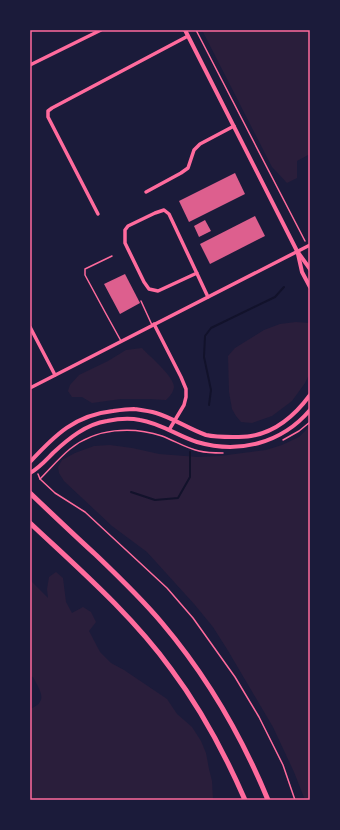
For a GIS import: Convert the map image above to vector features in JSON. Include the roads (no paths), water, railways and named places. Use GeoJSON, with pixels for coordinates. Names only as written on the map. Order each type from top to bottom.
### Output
{"type":"FeatureCollection","features":[{"type":"Feature","properties":{"kind":"main road"},"geometry":{"type":"LineString","coordinates":[[30,493],[118,576],[162,622],[209,687],[228,718],[252,763],[268,800]]}},
{"type":"Feature","properties":{"kind":"main road"},"geometry":{"type":"LineString","coordinates":[[30,523],[125,614],[171,668],[204,718],[232,769],[245,800]]}},
{"type":"Feature","properties":{"kind":"street"},"geometry":{"type":"LineString","coordinates":[[30,65],[100,30]]}},
{"type":"Feature","properties":{"kind":"street"},"geometry":{"type":"LineString","coordinates":[[185,30],[297,251],[310,269]]}},
{"type":"Feature","properties":{"kind":"street"},"geometry":{"type":"LineString","coordinates":[[98,214],[48,117],[48,111],[188,36]]}},
{"type":"Feature","properties":{"kind":"street"},"geometry":{"type":"LineString","coordinates":[[146,192],[181,174],[188,168],[194,150],[200,144],[234,126]]}},
{"type":"Feature","properties":{"kind":"street"},"geometry":{"type":"LineString","coordinates":[[197,272],[158,291],[149,289],[125,243],[125,230],[128,226],[164,210],[169,214],[197,272],[208,296]]}},
{"type":"Feature","properties":{"kind":"street"},"geometry":{"type":"LineString","coordinates":[[30,388],[208,296],[309,246]]}},
{"type":"Feature","properties":{"kind":"street"},"geometry":{"type":"LineString","coordinates":[[297,251],[302,272],[310,287]]}},
{"type":"Feature","properties":{"kind":"street"},"geometry":{"type":"LineString","coordinates":[[153,325],[182,378],[186,389],[184,405],[169,430]]}},
{"type":"Feature","properties":{"kind":"street"},"geometry":{"type":"LineString","coordinates":[[30,327],[55,375]]}},
{"type":"Feature","properties":{"kind":"street"},"geometry":{"type":"LineString","coordinates":[[30,462],[66,427],[102,412],[134,409],[155,412],[206,435],[220,437],[252,436],[283,423],[298,411],[310,395]]}},
{"type":"Feature","properties":{"kind":"street"},"geometry":{"type":"LineString","coordinates":[[30,473],[37,469],[61,446],[76,435],[91,425],[105,421],[140,420],[196,441],[216,446],[231,447],[248,446],[279,436],[305,417],[310,410]]}},
{"type":"Feature","properties":{"kind":"lane"},"geometry":{"type":"LineString","coordinates":[[112,256],[85,269],[85,275],[121,341]]}},
{"type":"Feature","properties":{"kind":"lane"},"geometry":{"type":"LineString","coordinates":[[141,300],[153,325]]}},
{"type":"Feature","properties":{"kind":"waterway"},"geometry":{"type":"LineString","coordinates":[[209,405],[211,390],[204,357],[205,336],[211,328],[275,297],[284,287]]}},
{"type":"Feature","properties":{"kind":"waterway"},"geometry":{"type":"LineString","coordinates":[[131,492],[155,500],[178,498],[190,477],[190,452]]}}]}
